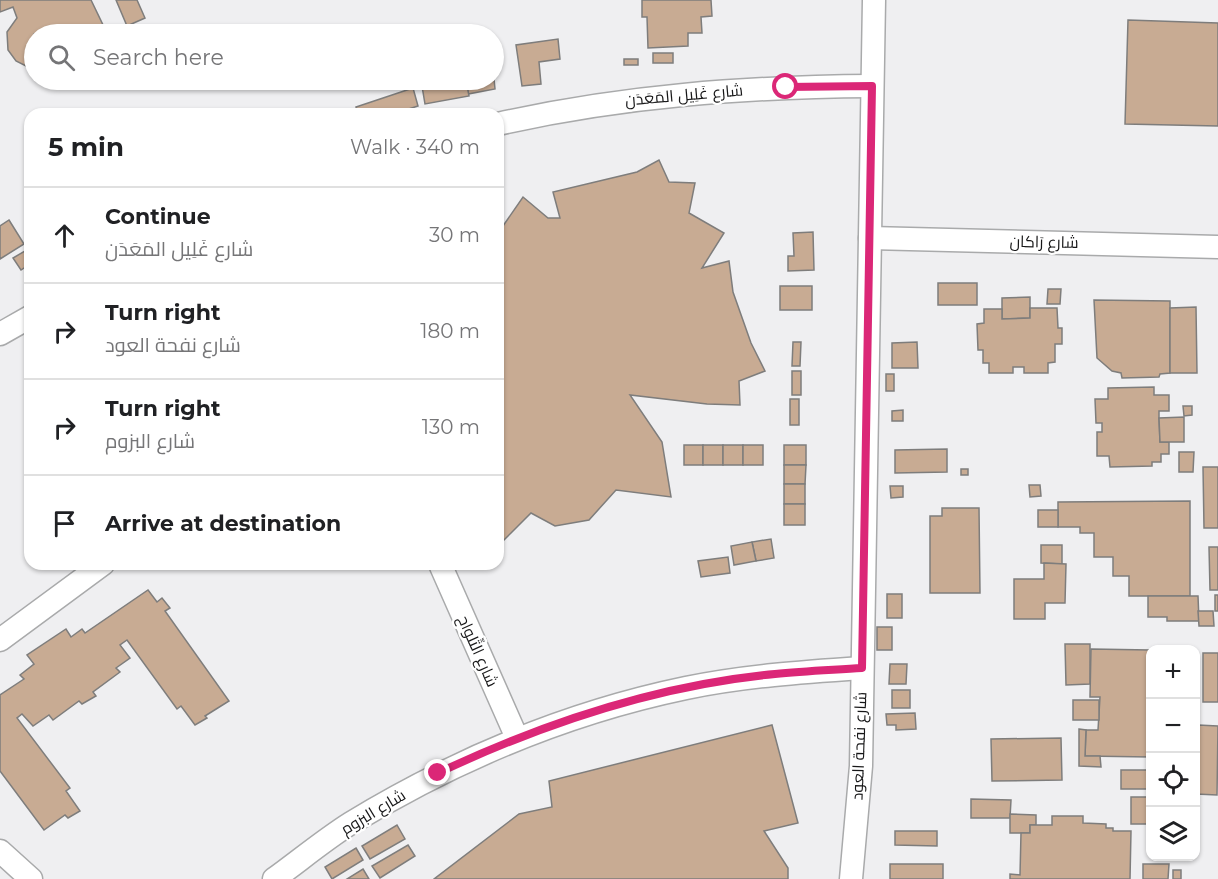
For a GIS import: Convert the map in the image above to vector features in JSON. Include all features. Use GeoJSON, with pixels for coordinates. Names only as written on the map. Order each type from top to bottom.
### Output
{"type":"FeatureCollection","features":[{"type":"Feature","properties":{"kind":"street","name":"شارع نفحة العود"},"geometry":{"type":"LineString","coordinates":[[851,879],[861,766],[874,0]]}},
{"type":"Feature","properties":{"kind":"street","name":"شارع غَلِيل المَعَدَن"},"geometry":{"type":"LineString","coordinates":[[504,123],[613,102],[699,92],[786,87],[872,86]]}},
{"type":"Feature","properties":{"kind":"street","name":"شارع رَاكان"},"geometry":{"type":"LineString","coordinates":[[870,238],[1218,247]]}},
{"type":"Feature","properties":{"kind":"street"},"geometry":{"type":"LineString","coordinates":[[0,334],[24,320]]}},
{"type":"Feature","properties":{"kind":"street"},"geometry":{"type":"LineString","coordinates":[[0,640],[95,570]]}},
{"type":"Feature","properties":{"kind":"street","name":"شارع التِّلواح"},"geometry":{"type":"LineString","coordinates":[[443,570],[517,738]]}},
{"type":"Feature","properties":{"kind":"street","name":"شارع البزوم"},"geometry":{"type":"LineString","coordinates":[[274,879],[349,824],[438,773],[517,738],[601,709],[687,688],[774,674],[862,668]]}},
{"type":"Feature","properties":{"kind":"street"},"geometry":{"type":"LineString","coordinates":[[0,851],[31,879]]}},
{"type":"Feature","properties":{"kind":"building"},"geometry":{"type":"Polygon","coordinates":[[[0,0],[91,0],[103,24],[24,24],[24,65],[16,61],[8,50],[7,32],[17,18],[13,7],[0,12],[0,0]]]}},
{"type":"Feature","properties":{"kind":"building"},"geometry":{"type":"Polygon","coordinates":[[[116,0],[137,0],[145,18],[126,24],[116,0]]]}},
{"type":"Feature","properties":{"kind":"building"},"geometry":{"type":"Polygon","coordinates":[[[642,0],[711,0],[712,16],[701,17],[702,33],[688,33],[688,46],[648,48],[647,17],[642,17],[642,0]]]}},
{"type":"Feature","properties":{"kind":"building"},"geometry":{"type":"Polygon","coordinates":[[[1128,20],[1218,23],[1218,126],[1125,124],[1128,20]]]}},
{"type":"Feature","properties":{"kind":"building"},"geometry":{"type":"Polygon","coordinates":[[[558,39],[560,59],[539,62],[541,84],[522,86],[516,45],[558,39]]]}},
{"type":"Feature","properties":{"kind":"building"},"geometry":{"type":"Polygon","coordinates":[[[653,53],[673,53],[673,63],[653,63],[653,53]]]}},
{"type":"Feature","properties":{"kind":"building"},"geometry":{"type":"Polygon","coordinates":[[[624,59],[638,59],[638,65],[624,65],[624,59]]]}},
{"type":"Feature","properties":{"kind":"building"},"geometry":{"type":"Polygon","coordinates":[[[407,90],[414,90],[418,106],[412,108],[356,107],[407,90]]]}},
{"type":"Feature","properties":{"kind":"building"},"geometry":{"type":"Polygon","coordinates":[[[423,90],[468,90],[469,96],[425,104],[423,90]]]}},
{"type":"Feature","properties":{"kind":"building"},"geometry":{"type":"Polygon","coordinates":[[[468,90],[490,90],[468,94],[468,90]]]}},
{"type":"Feature","properties":{"kind":"building"},"geometry":{"type":"Polygon","coordinates":[[[659,160],[669,182],[695,183],[689,213],[724,233],[702,268],[729,261],[733,292],[751,343],[765,371],[739,381],[740,405],[707,404],[630,395],[662,442],[671,497],[616,490],[589,520],[555,526],[531,513],[504,540],[504,225],[523,197],[548,218],[560,218],[553,192],[637,172],[659,160]]]}},
{"type":"Feature","properties":{"kind":"building"},"geometry":{"type":"Polygon","coordinates":[[[9,220],[24,244],[0,259],[0,226],[9,220]]]}},
{"type":"Feature","properties":{"kind":"building"},"geometry":{"type":"Polygon","coordinates":[[[813,232],[814,270],[788,271],[788,256],[794,256],[793,233],[813,232]]]}},
{"type":"Feature","properties":{"kind":"building"},"geometry":{"type":"Polygon","coordinates":[[[24,252],[24,268],[21,270],[13,258],[24,252]]]}},
{"type":"Feature","properties":{"kind":"building"},"geometry":{"type":"Polygon","coordinates":[[[938,283],[977,283],[977,305],[938,305],[938,283]]]}},
{"type":"Feature","properties":{"kind":"building"},"geometry":{"type":"Polygon","coordinates":[[[780,286],[812,286],[812,310],[780,310],[780,286]]]}},
{"type":"Feature","properties":{"kind":"building"},"geometry":{"type":"Polygon","coordinates":[[[1048,289],[1061,289],[1060,304],[1047,304],[1048,289]]]}},
{"type":"Feature","properties":{"kind":"building"},"geometry":{"type":"Polygon","coordinates":[[[1030,297],[1030,318],[1002,319],[1002,298],[1030,297]]]}},
{"type":"Feature","properties":{"kind":"building"},"geometry":{"type":"Polygon","coordinates":[[[1094,300],[1170,301],[1170,373],[1160,374],[1159,377],[1122,378],[1121,373],[1112,371],[1097,358],[1094,300]]]}},
{"type":"Feature","properties":{"kind":"building"},"geometry":{"type":"Polygon","coordinates":[[[1196,307],[1197,373],[1170,373],[1170,308],[1196,307]]]}},
{"type":"Feature","properties":{"kind":"building"},"geometry":{"type":"Polygon","coordinates":[[[1030,308],[1057,308],[1058,328],[1062,328],[1062,344],[1055,344],[1055,362],[1048,363],[1048,373],[1024,373],[1024,367],[1013,367],[1013,373],[989,373],[989,363],[983,363],[983,350],[978,350],[977,324],[984,323],[984,309],[1002,309],[1002,319],[1030,318],[1030,308]]]}},
{"type":"Feature","properties":{"kind":"building"},"geometry":{"type":"Polygon","coordinates":[[[793,342],[801,342],[800,366],[792,366],[793,342]]]}},
{"type":"Feature","properties":{"kind":"building"},"geometry":{"type":"Polygon","coordinates":[[[917,342],[918,368],[892,368],[892,343],[917,342]]]}},
{"type":"Feature","properties":{"kind":"building"},"geometry":{"type":"Polygon","coordinates":[[[792,371],[801,371],[801,395],[792,395],[792,371]]]}},
{"type":"Feature","properties":{"kind":"building"},"geometry":{"type":"Polygon","coordinates":[[[886,374],[894,374],[894,391],[886,391],[886,374]]]}},
{"type":"Feature","properties":{"kind":"building"},"geometry":{"type":"Polygon","coordinates":[[[1154,387],[1154,395],[1169,395],[1169,411],[1159,411],[1159,418],[1160,442],[1169,442],[1169,454],[1161,454],[1161,462],[1152,462],[1152,466],[1110,467],[1109,456],[1097,456],[1097,432],[1102,432],[1102,423],[1096,423],[1095,399],[1108,399],[1108,388],[1154,387]]]}},
{"type":"Feature","properties":{"kind":"building"},"geometry":{"type":"Polygon","coordinates":[[[790,399],[799,399],[799,425],[790,425],[790,399]]]}},
{"type":"Feature","properties":{"kind":"building"},"geometry":{"type":"Polygon","coordinates":[[[1183,406],[1192,406],[1192,415],[1184,416],[1183,406]]]}},
{"type":"Feature","properties":{"kind":"building"},"geometry":{"type":"Polygon","coordinates":[[[903,410],[903,421],[892,421],[892,411],[903,410]]]}},
{"type":"Feature","properties":{"kind":"building"},"geometry":{"type":"Polygon","coordinates":[[[1184,417],[1184,442],[1160,442],[1159,418],[1184,417]]]}},
{"type":"Feature","properties":{"kind":"building"},"geometry":{"type":"Polygon","coordinates":[[[684,445],[703,445],[703,465],[684,465],[684,445]]]}},
{"type":"Feature","properties":{"kind":"building"},"geometry":{"type":"Polygon","coordinates":[[[703,445],[723,445],[723,465],[703,465],[703,445]]]}},
{"type":"Feature","properties":{"kind":"building"},"geometry":{"type":"Polygon","coordinates":[[[723,445],[743,445],[743,465],[723,465],[723,445]]]}},
{"type":"Feature","properties":{"kind":"building"},"geometry":{"type":"Polygon","coordinates":[[[743,445],[763,445],[763,465],[743,465],[743,445]]]}},
{"type":"Feature","properties":{"kind":"building"},"geometry":{"type":"Polygon","coordinates":[[[784,445],[806,445],[806,465],[784,465],[784,445]]]}},
{"type":"Feature","properties":{"kind":"building"},"geometry":{"type":"Polygon","coordinates":[[[947,449],[947,472],[895,473],[895,450],[947,449]]]}},
{"type":"Feature","properties":{"kind":"building"},"geometry":{"type":"Polygon","coordinates":[[[1179,452],[1194,452],[1193,472],[1179,472],[1179,452]]]}},
{"type":"Feature","properties":{"kind":"building"},"geometry":{"type":"Polygon","coordinates":[[[784,465],[806,465],[805,484],[784,484],[784,465]]]}},
{"type":"Feature","properties":{"kind":"building"},"geometry":{"type":"Polygon","coordinates":[[[1203,467],[1218,467],[1218,528],[1204,528],[1203,467]]]}},
{"type":"Feature","properties":{"kind":"building"},"geometry":{"type":"Polygon","coordinates":[[[961,469],[968,469],[968,475],[961,475],[961,469]]]}},
{"type":"Feature","properties":{"kind":"building"},"geometry":{"type":"Polygon","coordinates":[[[784,484],[805,484],[805,504],[784,504],[784,484]]]}},
{"type":"Feature","properties":{"kind":"building"},"geometry":{"type":"Polygon","coordinates":[[[1029,485],[1040,485],[1041,496],[1030,497],[1029,485]]]}},
{"type":"Feature","properties":{"kind":"building"},"geometry":{"type":"Polygon","coordinates":[[[890,486],[903,486],[903,497],[891,498],[890,486]]]}},
{"type":"Feature","properties":{"kind":"building"},"geometry":{"type":"Polygon","coordinates":[[[1190,501],[1190,596],[1129,596],[1129,576],[1113,576],[1113,557],[1094,557],[1094,533],[1080,533],[1080,527],[1058,527],[1058,502],[1190,501]]]}},
{"type":"Feature","properties":{"kind":"building"},"geometry":{"type":"Polygon","coordinates":[[[784,504],[805,504],[805,525],[784,525],[784,504]]]}},
{"type":"Feature","properties":{"kind":"building"},"geometry":{"type":"Polygon","coordinates":[[[942,508],[979,508],[980,593],[930,593],[930,516],[942,516],[942,508]]]}},
{"type":"Feature","properties":{"kind":"building"},"geometry":{"type":"Polygon","coordinates":[[[1038,510],[1058,510],[1058,527],[1038,527],[1038,510]]]}},
{"type":"Feature","properties":{"kind":"building"},"geometry":{"type":"Polygon","coordinates":[[[771,539],[774,558],[756,561],[752,542],[771,539]]]}},
{"type":"Feature","properties":{"kind":"building"},"geometry":{"type":"Polygon","coordinates":[[[752,542],[756,561],[734,565],[731,546],[752,542]]]}},
{"type":"Feature","properties":{"kind":"building"},"geometry":{"type":"Polygon","coordinates":[[[1041,545],[1062,545],[1062,564],[1041,563],[1041,545]]]}},
{"type":"Feature","properties":{"kind":"building"},"geometry":{"type":"Polygon","coordinates":[[[1209,547],[1218,547],[1218,590],[1210,590],[1209,547]]]}},
{"type":"Feature","properties":{"kind":"building"},"geometry":{"type":"Polygon","coordinates":[[[728,557],[730,573],[701,577],[698,561],[728,557]]]}},
{"type":"Feature","properties":{"kind":"building"},"geometry":{"type":"Polygon","coordinates":[[[1044,563],[1066,564],[1065,603],[1045,603],[1045,619],[1014,619],[1014,579],[1044,579],[1044,563]]]}},
{"type":"Feature","properties":{"kind":"building"},"geometry":{"type":"Polygon","coordinates":[[[148,590],[157,602],[162,598],[170,608],[165,611],[229,701],[195,725],[181,706],[177,709],[127,640],[120,645],[130,658],[116,668],[120,672],[93,692],[96,696],[82,704],[79,701],[53,720],[49,715],[33,726],[22,714],[17,718],[70,788],[66,791],[80,811],[68,818],[65,815],[44,830],[0,771],[0,695],[24,679],[20,675],[34,664],[27,655],[66,629],[71,637],[82,629],[85,633],[148,590]]]}},
{"type":"Feature","properties":{"kind":"building"},"geometry":{"type":"Polygon","coordinates":[[[887,594],[902,594],[902,618],[887,618],[887,594]]]}},
{"type":"Feature","properties":{"kind":"building"},"geometry":{"type":"Polygon","coordinates":[[[1215,595],[1218,595],[1218,611],[1215,611],[1215,595]]]}},
{"type":"Feature","properties":{"kind":"building"},"geometry":{"type":"Polygon","coordinates":[[[1148,596],[1198,596],[1199,621],[1167,621],[1167,617],[1148,617],[1148,596]]]}},
{"type":"Feature","properties":{"kind":"building"},"geometry":{"type":"Polygon","coordinates":[[[1198,611],[1213,611],[1214,626],[1199,626],[1198,611]]]}},
{"type":"Feature","properties":{"kind":"building"},"geometry":{"type":"Polygon","coordinates":[[[877,627],[892,627],[892,650],[877,650],[877,627]]]}},
{"type":"Feature","properties":{"kind":"building"},"geometry":{"type":"Polygon","coordinates":[[[1065,644],[1090,644],[1090,684],[1066,685],[1065,644]]]}},
{"type":"Feature","properties":{"kind":"building"},"geometry":{"type":"Polygon","coordinates":[[[1091,649],[1146,650],[1146,757],[1085,756],[1086,730],[1098,730],[1100,697],[1090,697],[1091,649]]]}},
{"type":"Feature","properties":{"kind":"building"},"geometry":{"type":"Polygon","coordinates":[[[1203,653],[1218,653],[1218,702],[1203,702],[1203,653]]]}},
{"type":"Feature","properties":{"kind":"building"},"geometry":{"type":"Polygon","coordinates":[[[890,664],[907,664],[906,684],[889,684],[890,664]]]}},
{"type":"Feature","properties":{"kind":"building"},"geometry":{"type":"Polygon","coordinates":[[[892,690],[910,690],[910,708],[892,708],[892,690]]]}},
{"type":"Feature","properties":{"kind":"building"},"geometry":{"type":"Polygon","coordinates":[[[1073,700],[1099,700],[1099,720],[1073,720],[1073,700]]]}},
{"type":"Feature","properties":{"kind":"building"},"geometry":{"type":"Polygon","coordinates":[[[915,713],[916,729],[896,730],[896,725],[887,725],[886,714],[915,713]]]}},
{"type":"Feature","properties":{"kind":"building"},"geometry":{"type":"Polygon","coordinates":[[[772,725],[798,823],[764,831],[788,868],[788,879],[434,879],[519,814],[552,807],[549,781],[772,725]]]}},
{"type":"Feature","properties":{"kind":"building"},"geometry":{"type":"Polygon","coordinates":[[[1200,725],[1218,726],[1217,795],[1200,794],[1200,725]]]}},
{"type":"Feature","properties":{"kind":"building"},"geometry":{"type":"Polygon","coordinates":[[[1079,729],[1086,730],[1085,756],[1100,756],[1101,767],[1079,766],[1079,729]]]}},
{"type":"Feature","properties":{"kind":"building"},"geometry":{"type":"Polygon","coordinates":[[[1061,738],[1062,780],[992,781],[991,739],[1061,738]]]}},
{"type":"Feature","properties":{"kind":"building"},"geometry":{"type":"Polygon","coordinates":[[[1121,770],[1146,770],[1146,789],[1121,789],[1121,770]]]}},
{"type":"Feature","properties":{"kind":"building"},"geometry":{"type":"Polygon","coordinates":[[[1131,797],[1146,797],[1146,824],[1131,824],[1131,797]]]}},
{"type":"Feature","properties":{"kind":"building"},"geometry":{"type":"Polygon","coordinates":[[[971,799],[1011,800],[1010,818],[971,818],[971,799]]]}},
{"type":"Feature","properties":{"kind":"building"},"geometry":{"type":"Polygon","coordinates":[[[1010,814],[1036,815],[1036,825],[1030,825],[1030,833],[1010,833],[1010,814]]]}},
{"type":"Feature","properties":{"kind":"building"},"geometry":{"type":"Polygon","coordinates":[[[1052,816],[1083,816],[1083,823],[1106,824],[1106,828],[1113,828],[1113,831],[1131,831],[1130,879],[1010,879],[1010,874],[1020,875],[1021,833],[1030,833],[1030,825],[1052,825],[1052,816]]]}},
{"type":"Feature","properties":{"kind":"building"},"geometry":{"type":"Polygon","coordinates":[[[397,825],[405,839],[370,859],[362,846],[397,825]]]}},
{"type":"Feature","properties":{"kind":"building"},"geometry":{"type":"Polygon","coordinates":[[[895,831],[937,831],[937,846],[895,845],[895,831]]]}},
{"type":"Feature","properties":{"kind":"building"},"geometry":{"type":"Polygon","coordinates":[[[408,845],[415,856],[380,878],[372,866],[408,845]]]}},
{"type":"Feature","properties":{"kind":"building"},"geometry":{"type":"Polygon","coordinates":[[[356,848],[363,860],[332,879],[325,867],[356,848]]]}},
{"type":"Feature","properties":{"kind":"building"},"geometry":{"type":"Polygon","coordinates":[[[890,864],[943,864],[943,879],[890,879],[890,864]]]}},
{"type":"Feature","properties":{"kind":"building"},"geometry":{"type":"Polygon","coordinates":[[[1143,864],[1169,864],[1168,879],[1143,879],[1143,864]]]}},
{"type":"Feature","properties":{"kind":"building"},"geometry":{"type":"Polygon","coordinates":[[[363,869],[369,879],[347,879],[363,869]]]}},
{"type":"Feature","properties":{"kind":"building"},"geometry":{"type":"Polygon","coordinates":[[[1173,870],[1181,870],[1181,879],[1173,879],[1173,870]]]}},
{"type":"Feature","properties":{"kind":"route"},"geometry":{"type":"LineString","coordinates":[[438,773],[517,738],[601,709],[687,688],[774,674],[862,668],[872,86],[786,87]]}}]}
